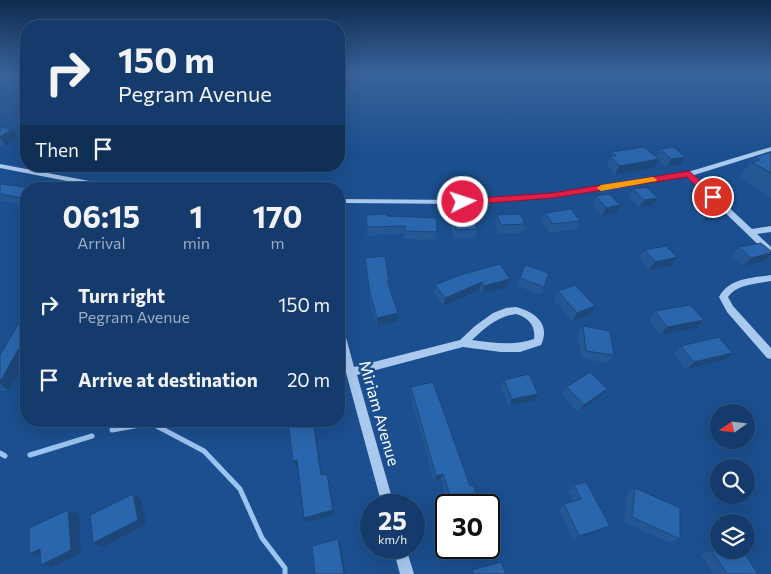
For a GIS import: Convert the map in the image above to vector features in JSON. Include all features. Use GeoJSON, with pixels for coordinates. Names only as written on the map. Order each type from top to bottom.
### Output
{"type":"FeatureCollection","features":[{"type":"Feature","properties":{"kind":"street"},"geometry":{"type":"LineString","coordinates":[[345,201],[463,202],[524,198],[689,174],[771,149]]}},
{"type":"Feature","properties":{"kind":"street"},"geometry":{"type":"LineString","coordinates":[[0,166],[20,170]]}},
{"type":"Feature","properties":{"kind":"street"},"geometry":{"type":"LineString","coordinates":[[32,172],[84,182]]}},
{"type":"Feature","properties":{"kind":"street"},"geometry":{"type":"LineString","coordinates":[[689,174],[771,252]]}},
{"type":"Feature","properties":{"kind":"street"},"geometry":{"type":"LineString","coordinates":[[750,232],[771,229]]}},
{"type":"Feature","properties":{"kind":"street"},"geometry":{"type":"LineString","coordinates":[[771,278],[734,286],[726,290],[723,297],[730,309],[771,356]]}},
{"type":"Feature","properties":{"kind":"street"},"geometry":{"type":"LineString","coordinates":[[351,372],[463,343],[502,348],[520,348],[538,342],[540,334],[538,325],[532,317],[523,311],[513,310],[493,318],[463,343]]}},
{"type":"Feature","properties":{"kind":"street","name":"Miriam Avenue"},"geometry":{"type":"LineString","coordinates":[[345,351],[385,494]]}},
{"type":"Feature","properties":{"kind":"street"},"geometry":{"type":"LineString","coordinates":[[403,559],[407,574]]}},
{"type":"Feature","properties":{"kind":"building"},"geometry":{"type":"Polygon","coordinates":[[[0,127],[12,129],[0,137],[0,127]]]}},
{"type":"Feature","properties":{"kind":"building"},"geometry":{"type":"Polygon","coordinates":[[[644,147],[659,159],[619,166],[610,156],[616,156],[612,152],[644,147]]]}},
{"type":"Feature","properties":{"kind":"building"},"geometry":{"type":"Polygon","coordinates":[[[674,147],[685,157],[671,159],[660,149],[674,147]]]}},
{"type":"Feature","properties":{"kind":"building"},"geometry":{"type":"Polygon","coordinates":[[[771,152],[771,173],[752,162],[760,160],[755,157],[771,152]]]}},
{"type":"Feature","properties":{"kind":"building"},"geometry":{"type":"Polygon","coordinates":[[[0,184],[20,186],[20,198],[0,194],[0,184]]]}},
{"type":"Feature","properties":{"kind":"building"},"geometry":{"type":"Polygon","coordinates":[[[646,187],[658,198],[644,200],[633,189],[646,187]]]}},
{"type":"Feature","properties":{"kind":"building"},"geometry":{"type":"Polygon","coordinates":[[[609,194],[620,205],[606,208],[596,196],[609,194]]]}},
{"type":"Feature","properties":{"kind":"building"},"geometry":{"type":"Polygon","coordinates":[[[719,199],[730,208],[709,212],[698,202],[719,199]]]}},
{"type":"Feature","properties":{"kind":"building"},"geometry":{"type":"Polygon","coordinates":[[[571,209],[580,221],[553,224],[545,213],[571,209]]]}},
{"type":"Feature","properties":{"kind":"building"},"geometry":{"type":"Polygon","coordinates":[[[387,214],[387,216],[436,218],[437,232],[405,231],[405,226],[367,227],[366,215],[387,214]]]}},
{"type":"Feature","properties":{"kind":"building"},"geometry":{"type":"Polygon","coordinates":[[[520,214],[525,224],[501,225],[497,215],[520,214]]]}},
{"type":"Feature","properties":{"kind":"building"},"geometry":{"type":"Polygon","coordinates":[[[473,218],[477,229],[456,230],[452,219],[473,218]]]}},
{"type":"Feature","properties":{"kind":"building"},"geometry":{"type":"Polygon","coordinates":[[[761,243],[771,253],[751,258],[739,247],[761,243]]]}},
{"type":"Feature","properties":{"kind":"building"},"geometry":{"type":"Polygon","coordinates":[[[666,246],[677,257],[655,262],[645,250],[666,246]]]}},
{"type":"Feature","properties":{"kind":"building"},"geometry":{"type":"Polygon","coordinates":[[[385,256],[389,281],[387,281],[398,313],[377,318],[370,294],[365,258],[385,256]]]}},
{"type":"Feature","properties":{"kind":"building"},"geometry":{"type":"Polygon","coordinates":[[[500,264],[510,279],[484,286],[482,282],[445,298],[435,285],[460,275],[500,264]]]}},
{"type":"Feature","properties":{"kind":"building"},"geometry":{"type":"Polygon","coordinates":[[[525,265],[549,273],[544,287],[520,278],[525,265]]]}},
{"type":"Feature","properties":{"kind":"building"},"geometry":{"type":"Polygon","coordinates":[[[575,285],[595,306],[577,313],[558,291],[575,285]]]}},
{"type":"Feature","properties":{"kind":"building"},"geometry":{"type":"Polygon","coordinates":[[[690,305],[704,320],[667,327],[655,311],[690,305]]]}},
{"type":"Feature","properties":{"kind":"building"},"geometry":{"type":"Polygon","coordinates":[[[20,321],[20,346],[0,382],[0,355],[20,321]]]}},
{"type":"Feature","properties":{"kind":"building"},"geometry":{"type":"Polygon","coordinates":[[[583,326],[610,331],[614,355],[586,351],[583,326]]]}},
{"type":"Feature","properties":{"kind":"building"},"geometry":{"type":"Polygon","coordinates":[[[719,337],[732,353],[694,362],[681,346],[719,337]]]}},
{"type":"Feature","properties":{"kind":"building"},"geometry":{"type":"Polygon","coordinates":[[[590,372],[607,389],[584,405],[567,387],[590,372]]]}},
{"type":"Feature","properties":{"kind":"building"},"geometry":{"type":"Polygon","coordinates":[[[529,374],[538,394],[512,399],[504,380],[529,374]]]}},
{"type":"Feature","properties":{"kind":"building"},"geometry":{"type":"Polygon","coordinates":[[[433,382],[470,486],[473,485],[476,494],[449,494],[443,474],[436,476],[411,387],[433,382]]]}},
{"type":"Feature","properties":{"kind":"building"},"geometry":{"type":"Polygon","coordinates":[[[289,427],[314,427],[321,475],[327,474],[333,510],[304,518],[297,460],[293,461],[289,427]]]}},
{"type":"Feature","properties":{"kind":"building"},"geometry":{"type":"Polygon","coordinates":[[[586,482],[610,526],[579,536],[564,504],[581,499],[574,485],[586,482]]]}},
{"type":"Feature","properties":{"kind":"building"},"geometry":{"type":"Polygon","coordinates":[[[635,488],[680,508],[680,539],[632,517],[635,488]]]}},
{"type":"Feature","properties":{"kind":"building"},"geometry":{"type":"Polygon","coordinates":[[[133,494],[138,520],[93,543],[90,515],[133,494]]]}},
{"type":"Feature","properties":{"kind":"building"},"geometry":{"type":"Polygon","coordinates":[[[68,510],[71,550],[41,565],[40,549],[29,554],[29,528],[68,510]]]}},
{"type":"Feature","properties":{"kind":"building"},"geometry":{"type":"Polygon","coordinates":[[[338,539],[344,574],[315,574],[312,546],[338,539]]]}},
{"type":"Feature","properties":{"kind":"building"},"geometry":{"type":"Polygon","coordinates":[[[717,559],[748,559],[758,574],[727,574],[717,559]]]}},
{"type":"Feature","properties":{"kind":"building"},"geometry":{"type":"Polygon","coordinates":[[[501,562],[506,574],[473,574],[472,570],[501,562]]]}},
{"type":"Feature","properties":{"kind":"waterway"},"geometry":{"type":"LineString","coordinates":[[112,430],[129,427]]}},
{"type":"Feature","properties":{"kind":"waterway"},"geometry":{"type":"LineString","coordinates":[[159,427],[204,451],[240,489],[262,538],[285,568],[285,574]]}},
{"type":"Feature","properties":{"kind":"waterway"},"geometry":{"type":"LineString","coordinates":[[30,455],[92,436]]}},
{"type":"Feature","properties":{"kind":"waterway"},"geometry":{"type":"LineString","coordinates":[[0,453],[5,456]]}},
{"type":"Feature","properties":{"kind":"slow traffic"},"geometry":{"type":"LineString","coordinates":[[601,188],[653,180]]}},
{"type":"Feature","properties":{"kind":"route"},"geometry":{"type":"LineString","coordinates":[[463,202],[552,196],[689,174],[713,197]]}}]}
